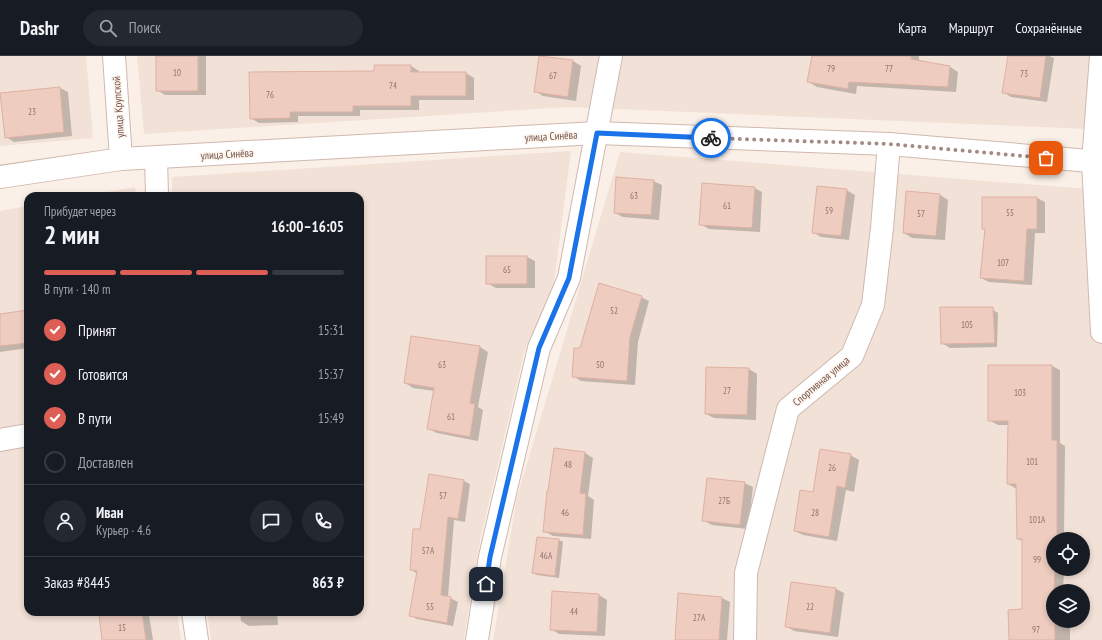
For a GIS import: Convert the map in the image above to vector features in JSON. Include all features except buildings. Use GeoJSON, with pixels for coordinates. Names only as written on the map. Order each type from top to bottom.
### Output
{"type":"FeatureCollection","features":[{"type":"Feature","properties":{"kind":"street","name":"улица Крупской"},"geometry":{"type":"LineString","coordinates":[[114,56],[121,159]]}},
{"type":"Feature","properties":{"kind":"street"},"geometry":{"type":"LineString","coordinates":[[477,640],[490,557],[539,348],[569,278],[611,56]]}},
{"type":"Feature","properties":{"kind":"street"},"geometry":{"type":"LineString","coordinates":[[1101,56],[1098,162],[1102,332]]}},
{"type":"Feature","properties":{"kind":"street","name":"улица Синёва"},"geometry":{"type":"LineString","coordinates":[[0,177],[121,159],[597,133],[889,144],[1098,162]]}},
{"type":"Feature","properties":{"kind":"street","name":"Спортивная улица"},"geometry":{"type":"LineString","coordinates":[[744,640],[746,573],[788,409],[852,356],[873,305],[882,228],[889,144]]}},
{"type":"Feature","properties":{"kind":"street"},"geometry":{"type":"LineString","coordinates":[[156,158],[157,192]]}},
{"type":"Feature","properties":{"kind":"street"},"geometry":{"type":"LineString","coordinates":[[0,440],[24,436]]}},
{"type":"Feature","properties":{"kind":"street"},"geometry":{"type":"LineString","coordinates":[[194,616],[197,640]]}},
{"type":"Feature","properties":{"kind":"shaded area"},"geometry":{"type":"Polygon","coordinates":[[[0,56],[86,56],[93,138],[0,146],[0,56]]]}},
{"type":"Feature","properties":{"kind":"shaded area"},"geometry":{"type":"Polygon","coordinates":[[[137,56],[1102,56],[1088,129],[568,107],[144,134],[137,56]]]}},
{"type":"Feature","properties":{"kind":"shaded area"},"geometry":{"type":"Polygon","coordinates":[[[571,151],[553,291],[525,349],[480,541],[464,640],[211,640],[208,616],[364,616],[364,192],[172,192],[172,177],[571,151]]]}},
{"type":"Feature","properties":{"kind":"shaded area"},"geometry":{"type":"Polygon","coordinates":[[[620,152],[1102,190],[1102,640],[493,640],[517,497],[620,152]]]}},
{"type":"Feature","properties":{"kind":"shaded area"},"geometry":{"type":"Polygon","coordinates":[[[135,187],[136,192],[107,192],[135,187]]]}},
{"type":"Feature","properties":{"kind":"shaded area"},"geometry":{"type":"Polygon","coordinates":[[[24,207],[24,616],[178,616],[181,640],[0,640],[0,211],[24,207]]]}},
{"type":"Feature","properties":{"kind":"way so far"},"geometry":{"type":"LineString","coordinates":[[711,138],[889,144],[1046,158]]}},
{"type":"Feature","properties":{"kind":"route"},"geometry":{"type":"LineString","coordinates":[[486,584],[490,557],[539,348],[569,278],[597,133],[711,138]]}}]}
